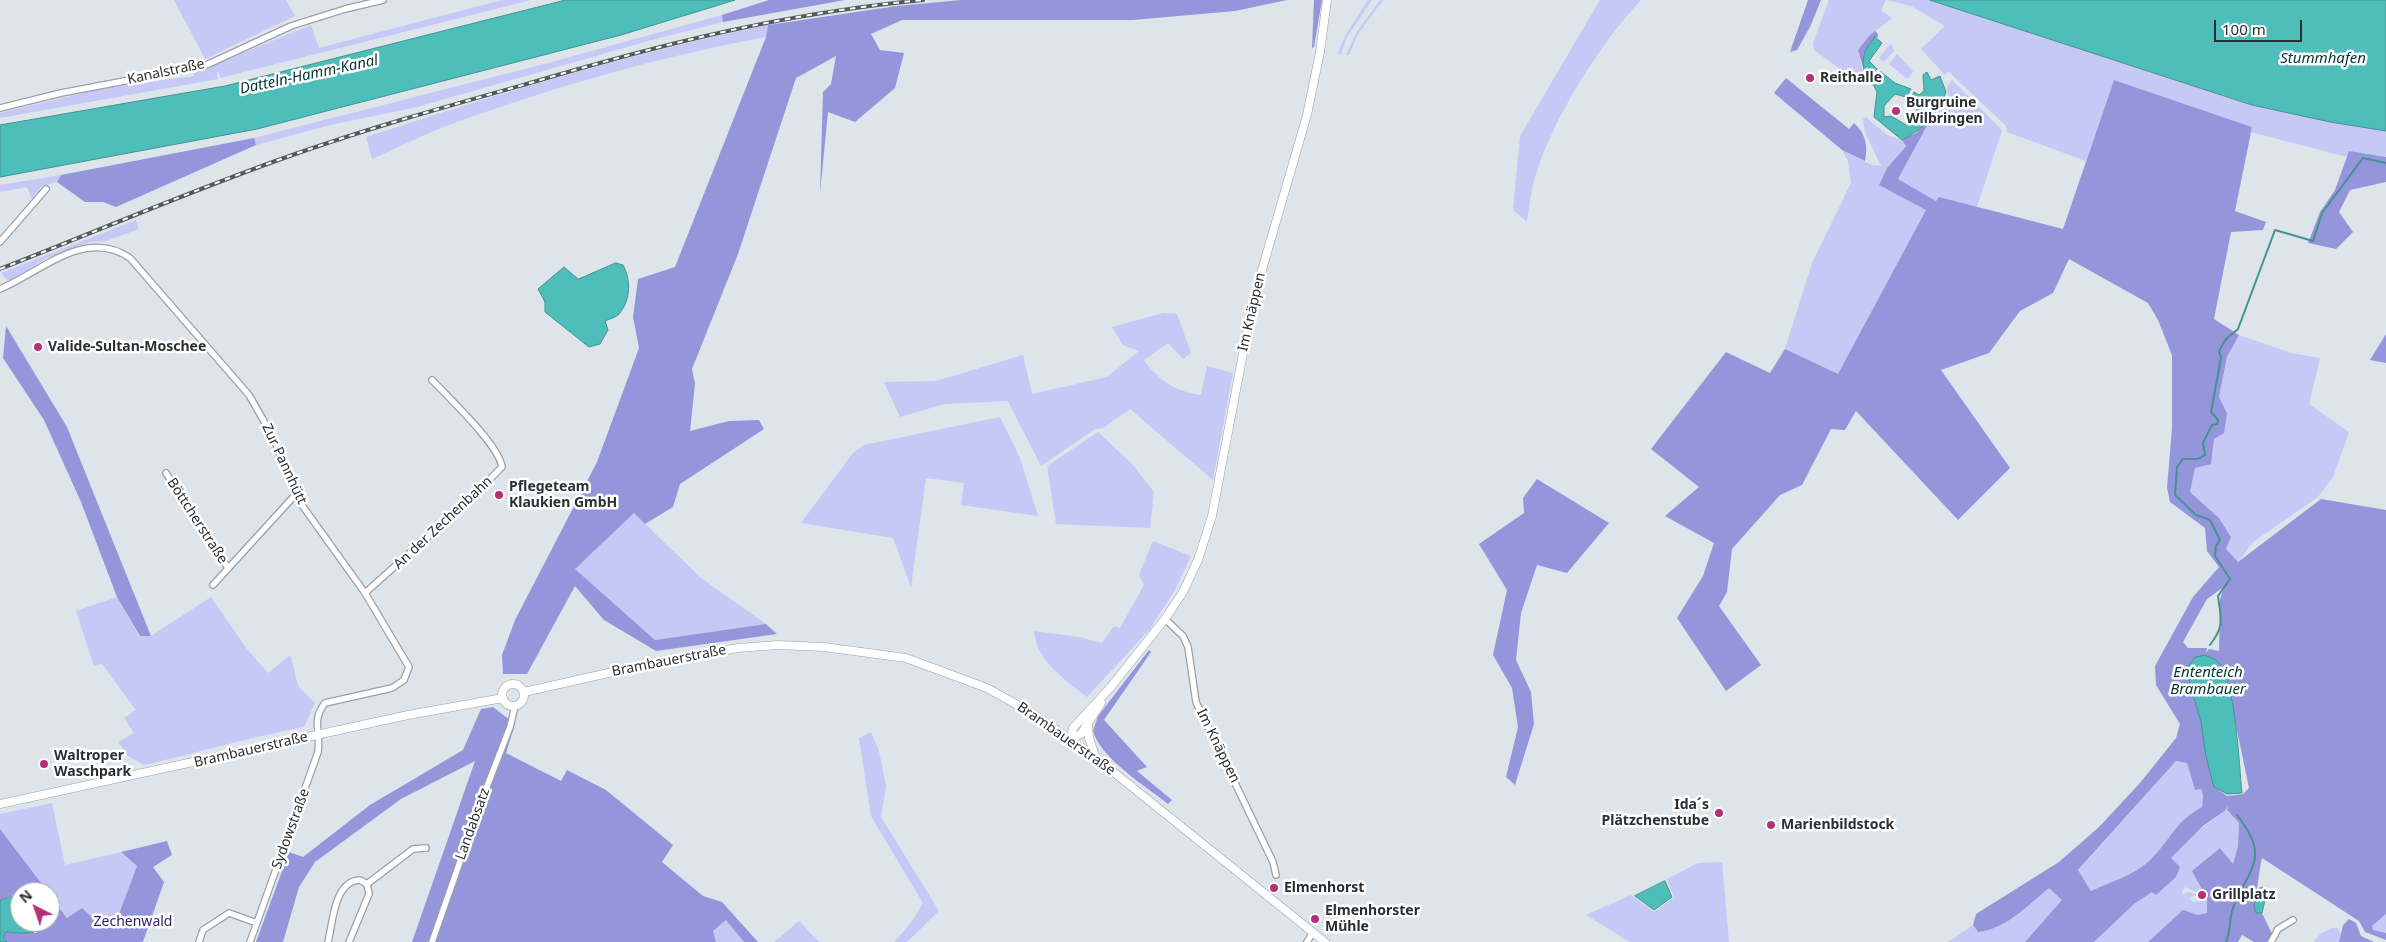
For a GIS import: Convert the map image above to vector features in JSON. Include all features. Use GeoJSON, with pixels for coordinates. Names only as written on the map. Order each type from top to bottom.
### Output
{"type":"FeatureCollection","features":[{"type":"Feature","properties":{"kind":"main road","name":"Im Knäppen"},"geometry":{"type":"LineString","coordinates":[[1071,739],[1073,728],[1110,688],[1166,619],[1198,560],[1212,516],[1247,331],[1266,255],[1308,114],[1320,52],[1327,0]]}},
{"type":"Feature","properties":{"kind":"main road","name":"Brambauerstraße"},"geometry":{"type":"LineString","coordinates":[[524,692],[648,664],[738,648],[777,645],[824,647],[906,658],[987,688],[1032,713],[1071,739],[1325,942]]}},
{"type":"Feature","properties":{"kind":"main road"},"geometry":{"type":"LineString","coordinates":[[510,685],[520,686],[524,692],[522,701],[515,706],[507,704],[503,698],[503,691],[510,685]]}},
{"type":"Feature","properties":{"kind":"main road"},"geometry":{"type":"LineString","coordinates":[[1071,739],[1081,734],[1088,725],[1110,688]]}},
{"type":"Feature","properties":{"kind":"main road","name":"Brambauerstraße"},"geometry":{"type":"LineString","coordinates":[[0,804],[317,735],[503,698]]}},
{"type":"Feature","properties":{"kind":"main road"},"geometry":{"type":"LineString","coordinates":[[1088,725],[1089,738],[1096,758]]}},
{"type":"Feature","properties":{"kind":"street","name":"Kanalstraße"},"geometry":{"type":"LineString","coordinates":[[0,108],[60,93],[204,66],[291,26],[345,9],[383,0]]}},
{"type":"Feature","properties":{"kind":"street"},"geometry":{"type":"LineString","coordinates":[[0,242],[46,189]]}},
{"type":"Feature","properties":{"kind":"street","name":"Zur Pannhütt"},"geometry":{"type":"LineString","coordinates":[[0,289],[53,260],[83,249],[106,246],[115,248],[130,258],[249,395],[273,436],[296,494],[365,593],[409,667],[404,680],[392,688],[325,703],[318,711],[317,735]]}},
{"type":"Feature","properties":{"kind":"street","name":"An der Zechenbahn"},"geometry":{"type":"LineString","coordinates":[[365,593],[480,490],[502,466],[498,455],[476,427],[432,380]]}},
{"type":"Feature","properties":{"kind":"street","name":"Böttcherstraße"},"geometry":{"type":"LineString","coordinates":[[166,473],[228,568]]}},
{"type":"Feature","properties":{"kind":"street","name":"Böttcherstraße"},"geometry":{"type":"LineString","coordinates":[[213,585],[296,494]]}},
{"type":"Feature","properties":{"kind":"street","name":"Im Knäppen"},"geometry":{"type":"LineString","coordinates":[[1166,619],[1179,630],[1188,647],[1196,702],[1273,862],[1276,875]]}},
{"type":"Feature","properties":{"kind":"street","name":"Landabsatz"},"geometry":{"type":"LineString","coordinates":[[432,942],[479,806],[510,726],[515,706]]}},
{"type":"Feature","properties":{"kind":"street","name":"Sydowstraße"},"geometry":{"type":"LineString","coordinates":[[250,942],[318,752],[317,735]]}},
{"type":"Feature","properties":{"kind":"street"},"geometry":{"type":"LineString","coordinates":[[367,884],[413,849],[426,848]]}},
{"type":"Feature","properties":{"kind":"street"},"geometry":{"type":"LineString","coordinates":[[328,942],[341,890],[347,883],[360,880],[367,884],[369,894],[349,942]]}},
{"type":"Feature","properties":{"kind":"street"},"geometry":{"type":"LineString","coordinates":[[198,942],[203,930],[229,913],[257,923]]}},
{"type":"Feature","properties":{"kind":"street"},"geometry":{"type":"LineString","coordinates":[[2271,942],[2278,929],[2293,920]]}},
{"type":"Feature","properties":{"kind":"street"},"geometry":{"type":"LineString","coordinates":[[1307,942],[1313,932]]}},
{"type":"Feature","properties":{"kind":"shaded area"},"geometry":{"type":"Polygon","coordinates":[[[174,0],[286,0],[295,16],[205,59],[174,0]]]}},
{"type":"Feature","properties":{"kind":"shaded area"},"geometry":{"type":"Polygon","coordinates":[[[502,0],[531,0],[220,78],[219,72],[217,72],[218,79],[0,118],[0,113],[104,88],[194,76],[194,73],[311,25],[319,48],[502,0]]]}},
{"type":"Feature","properties":{"kind":"shaded area"},"geometry":{"type":"Polygon","coordinates":[[[1368,0],[1372,0],[1347,37],[1341,54],[1338,54],[1345,36],[1368,0]]]}},
{"type":"Feature","properties":{"kind":"shaded area"},"geometry":{"type":"Polygon","coordinates":[[[1380,0],[1383,0],[1358,34],[1349,55],[1346,55],[1356,33],[1380,0]]]}},
{"type":"Feature","properties":{"kind":"shaded area"},"geometry":{"type":"Polygon","coordinates":[[[1600,0],[1641,0],[1609,38],[1565,107],[1543,154],[1535,177],[1527,222],[1513,210],[1520,136],[1600,0]]]}},
{"type":"Feature","properties":{"kind":"shaded area"},"geometry":{"type":"Polygon","coordinates":[[[1829,0],[1886,0],[1881,10],[1892,18],[1869,36],[1859,50],[1862,69],[1867,80],[1860,84],[1814,50],[1813,43],[1829,0]]]}},
{"type":"Feature","properties":{"kind":"shaded area"},"geometry":{"type":"Polygon","coordinates":[[[1887,0],[1930,0],[2252,105],[2330,122],[2386,131],[2386,157],[2350,152],[2347,157],[2251,132],[2252,127],[2114,80],[2086,161],[2007,132],[2006,126],[1948,71],[1945,75],[1921,49],[1945,26],[1911,6],[1887,0]]]}},
{"type":"Feature","properties":{"kind":"shaded area"},"geometry":{"type":"Polygon","coordinates":[[[722,15],[723,22],[655,39],[417,107],[330,125],[256,145],[254,138],[552,62],[722,15]]]}},
{"type":"Feature","properties":{"kind":"shaded area"},"geometry":{"type":"Polygon","coordinates":[[[768,25],[766,37],[643,64],[561,87],[441,128],[372,159],[366,137],[465,105],[616,61],[768,25]]]}},
{"type":"Feature","properties":{"kind":"shaded area"},"geometry":{"type":"Polygon","coordinates":[[[1891,43],[1894,51],[1884,62],[1879,58],[1891,43]]]}},
{"type":"Feature","properties":{"kind":"shaded area"},"geometry":{"type":"Polygon","coordinates":[[[1897,54],[1913,71],[1909,78],[1906,78],[1889,64],[1897,54]]]}},
{"type":"Feature","properties":{"kind":"shaded area"},"geometry":{"type":"Polygon","coordinates":[[[1952,80],[2002,130],[1977,207],[1939,197],[1936,201],[1898,179],[1928,124],[1941,110],[1948,95],[1947,87],[1952,80]]]}},
{"type":"Feature","properties":{"kind":"shaded area"},"geometry":{"type":"Polygon","coordinates":[[[1866,117],[1887,135],[1902,140],[1906,145],[1887,168],[1879,185],[1927,209],[1838,375],[1785,349],[1812,263],[1851,183],[1848,161],[1842,150],[1872,165],[1881,166],[1865,132],[1863,119],[1866,117]]]}},
{"type":"Feature","properties":{"kind":"shaded area"},"geometry":{"type":"Polygon","coordinates":[[[61,175],[57,182],[42,186],[32,199],[27,187],[0,192],[0,185],[61,175]]]}},
{"type":"Feature","properties":{"kind":"shaded area"},"geometry":{"type":"Polygon","coordinates":[[[136,220],[139,229],[106,241],[90,242],[47,258],[12,279],[7,280],[1,273],[136,220]]]}},
{"type":"Feature","properties":{"kind":"shaded area"},"geometry":{"type":"Polygon","coordinates":[[[1163,313],[1177,314],[1191,353],[1183,359],[1168,343],[1144,360],[1162,379],[1176,388],[1201,395],[1207,366],[1233,373],[1213,480],[1130,409],[1103,428],[1095,429],[1041,466],[1008,401],[944,404],[900,417],[884,382],[936,381],[1023,355],[1032,394],[1107,377],[1139,351],[1123,345],[1112,327],[1163,313]]]}},
{"type":"Feature","properties":{"kind":"shaded area"},"geometry":{"type":"Polygon","coordinates":[[[2239,335],[2291,353],[2320,358],[2309,404],[2349,432],[2333,477],[2318,497],[2253,542],[2238,562],[2226,549],[2231,537],[2219,518],[2190,492],[2195,468],[2227,413],[2219,397],[2227,357],[2239,335]]]}},
{"type":"Feature","properties":{"kind":"shaded area"},"geometry":{"type":"Polygon","coordinates":[[[1000,417],[1020,458],[1038,516],[961,505],[964,483],[926,478],[911,587],[893,538],[801,523],[853,453],[864,445],[1000,417]]]}},
{"type":"Feature","properties":{"kind":"shaded area"},"geometry":{"type":"Polygon","coordinates":[[[1098,432],[1132,464],[1154,492],[1150,528],[1056,524],[1047,466],[1098,432]]]}},
{"type":"Feature","properties":{"kind":"shaded area"},"geometry":{"type":"Polygon","coordinates":[[[634,513],[701,578],[766,624],[655,640],[574,569],[634,513]]]}},
{"type":"Feature","properties":{"kind":"shaded area"},"geometry":{"type":"Polygon","coordinates":[[[1153,541],[1191,556],[1175,590],[1150,629],[1087,697],[1046,661],[1036,642],[1034,631],[1079,637],[1102,643],[1114,626],[1120,628],[1144,585],[1139,575],[1153,541]]]}},
{"type":"Feature","properties":{"kind":"shaded area"},"geometry":{"type":"Polygon","coordinates":[[[117,597],[139,636],[151,636],[211,597],[247,649],[268,673],[289,656],[291,657],[298,686],[315,703],[304,727],[144,765],[128,756],[118,742],[134,733],[124,718],[136,710],[102,664],[94,666],[76,611],[117,597]]]}},
{"type":"Feature","properties":{"kind":"shaded area"},"geometry":{"type":"Polygon","coordinates":[[[871,732],[879,751],[886,786],[881,817],[939,911],[907,942],[894,942],[911,923],[923,903],[871,816],[859,738],[871,732]]]}},
{"type":"Feature","properties":{"kind":"shaded area"},"geometry":{"type":"Polygon","coordinates":[[[2176,761],[2187,763],[2195,790],[2201,789],[2203,795],[2202,807],[2192,813],[2178,826],[2157,853],[2143,866],[2092,891],[2078,871],[2176,761]]]}},
{"type":"Feature","properties":{"kind":"shaded area"},"geometry":{"type":"Polygon","coordinates":[[[52,803],[65,865],[121,852],[137,866],[117,919],[97,922],[67,918],[60,907],[60,882],[40,882],[0,829],[0,814],[52,803]]]}},
{"type":"Feature","properties":{"kind":"shaded area"},"geometry":{"type":"Polygon","coordinates":[[[2226,810],[2239,822],[2238,846],[2233,864],[2220,848],[2193,871],[2204,893],[2200,894],[2185,887],[2182,892],[2183,894],[2189,892],[2198,895],[2190,897],[2192,902],[2207,901],[2207,914],[2198,915],[2183,911],[2148,942],[2094,942],[2134,904],[2152,892],[2171,858],[2189,838],[2226,810]]]}},
{"type":"Feature","properties":{"kind":"shaded area"},"geometry":{"type":"Polygon","coordinates":[[[1722,862],[1729,942],[1630,942],[1586,915],[1631,895],[1654,912],[1674,897],[1667,879],[1698,863],[1722,862]]]}},
{"type":"Feature","properties":{"kind":"shaded area"},"geometry":{"type":"Polygon","coordinates":[[[2049,887],[2063,900],[2025,942],[1948,942],[1973,925],[1978,932],[1998,927],[2025,908],[2049,887]]]}},
{"type":"Feature","properties":{"kind":"shaded area"},"geometry":{"type":"Polygon","coordinates":[[[2386,914],[2386,933],[2373,930],[2372,926],[2386,914]]]}},
{"type":"Feature","properties":{"kind":"shaded area"},"geometry":{"type":"Polygon","coordinates":[[[726,919],[744,942],[716,942],[713,931],[726,919]]]}},
{"type":"Feature","properties":{"kind":"shaded area"},"geometry":{"type":"Polygon","coordinates":[[[799,921],[819,942],[774,942],[799,921]]]}},
{"type":"Feature","properties":{"kind":"shaded area"},"geometry":{"type":"Polygon","coordinates":[[[2332,928],[2338,928],[2342,937],[2339,942],[2314,942],[2320,934],[2332,928]]]}},
{"type":"Feature","properties":{"kind":"green space"},"geometry":{"type":"Polygon","coordinates":[[[769,0],[845,0],[723,22],[722,15],[769,0]]]}},
{"type":"Feature","properties":{"kind":"green space"},"geometry":{"type":"Polygon","coordinates":[[[961,0],[1287,0],[1235,11],[1133,20],[902,20],[871,34],[880,50],[904,53],[895,88],[855,122],[828,112],[820,193],[823,92],[831,84],[836,56],[796,78],[738,254],[692,369],[695,384],[690,431],[729,421],[759,420],[764,429],[680,484],[673,507],[645,524],[634,513],[575,569],[655,640],[766,624],[777,634],[656,651],[604,620],[575,586],[527,674],[503,674],[502,655],[515,620],[597,462],[639,348],[633,317],[638,279],[675,267],[766,37],[768,25],[897,6],[961,0]]]}},
{"type":"Feature","properties":{"kind":"green space"},"geometry":{"type":"Polygon","coordinates":[[[1314,0],[1322,0],[1314,47],[1312,48],[1314,0]]]}},
{"type":"Feature","properties":{"kind":"green space"},"geometry":{"type":"Polygon","coordinates":[[[1808,0],[1821,0],[1810,27],[1797,50],[1790,52],[1808,0]]]}},
{"type":"Feature","properties":{"kind":"green space"},"geometry":{"type":"Polygon","coordinates":[[[1875,31],[1878,37],[1875,37],[1866,74],[1867,80],[1858,50],[1875,31]]]}},
{"type":"Feature","properties":{"kind":"green space"},"geometry":{"type":"Polygon","coordinates":[[[1786,78],[1849,129],[1854,123],[1858,127],[1865,140],[1865,161],[1842,150],[1774,93],[1786,78]]]}},
{"type":"Feature","properties":{"kind":"green space"},"geometry":{"type":"Polygon","coordinates":[[[2114,80],[2252,127],[2235,211],[2266,222],[2263,230],[2231,232],[2214,319],[2239,335],[2227,357],[2219,397],[2227,413],[2224,433],[2214,439],[2211,464],[2195,468],[2190,492],[2219,518],[2231,537],[2226,549],[2238,562],[2321,499],[2386,510],[2386,914],[2372,926],[2373,930],[2386,933],[2386,940],[2365,932],[2359,921],[2262,858],[2256,895],[2256,913],[2262,913],[2276,942],[2254,942],[2242,935],[2238,942],[2148,942],[2183,910],[2198,915],[2207,913],[2207,894],[2204,893],[2192,871],[2220,848],[2233,864],[2238,846],[2239,823],[2227,810],[2228,805],[2226,810],[2203,826],[2171,858],[2180,867],[2176,877],[2156,895],[2152,892],[2134,904],[2094,942],[2025,942],[2062,900],[2049,888],[1998,927],[1978,932],[1973,925],[1976,914],[2059,862],[2099,827],[2140,783],[2176,738],[2180,724],[2156,685],[2155,666],[2193,597],[2219,567],[2207,551],[2205,528],[2170,502],[2167,488],[2172,428],[2172,355],[2158,320],[2148,303],[2069,259],[2053,293],[2020,311],[1989,353],[1941,370],[2010,468],[1958,520],[1856,411],[1845,430],[1831,429],[1802,485],[1780,495],[1732,549],[1727,592],[1719,606],[1761,665],[1726,691],[1677,618],[1703,576],[1714,543],[1665,516],[1699,487],[1651,449],[1726,352],[1770,373],[1785,349],[1838,374],[1926,210],[1879,185],[1887,168],[1906,146],[1902,140],[1916,133],[1926,122],[1928,124],[1898,179],[1936,201],[1939,197],[2063,229],[2114,80]],[[2224,587],[2207,599],[2183,642],[2188,648],[2207,648],[2206,653],[2209,649],[2219,651],[2220,599],[2224,587]],[[2217,660],[2189,687],[2198,707],[2214,787],[2227,796],[2243,794],[2249,788],[2225,673],[2217,660]],[[2176,761],[2078,870],[2091,891],[2129,874],[2150,860],[2178,826],[2192,813],[2202,807],[2203,795],[2201,789],[2195,790],[2187,763],[2176,761]]]}},
{"type":"Feature","properties":{"kind":"green space"},"geometry":{"type":"Polygon","coordinates":[[[254,138],[256,145],[116,207],[103,202],[85,202],[57,182],[61,175],[254,138]]]}},
{"type":"Feature","properties":{"kind":"green space"},"geometry":{"type":"Polygon","coordinates":[[[2349,151],[2386,157],[2386,182],[2350,190],[2339,212],[2353,232],[2336,249],[2308,243],[2320,212],[2335,190],[2349,151]]]}},
{"type":"Feature","properties":{"kind":"green space"},"geometry":{"type":"Polygon","coordinates":[[[6,326],[67,427],[151,636],[140,636],[117,597],[81,502],[44,420],[3,358],[6,326]]]}},
{"type":"Feature","properties":{"kind":"green space"},"geometry":{"type":"Polygon","coordinates":[[[2386,334],[2386,363],[2370,360],[2386,334]]]}},
{"type":"Feature","properties":{"kind":"green space"},"geometry":{"type":"Polygon","coordinates":[[[1537,479],[1609,523],[1567,573],[1537,565],[1521,613],[1516,660],[1531,692],[1534,724],[1515,785],[1506,777],[1518,727],[1512,688],[1493,655],[1507,590],[1479,544],[1524,513],[1523,498],[1537,479]]]}},
{"type":"Feature","properties":{"kind":"green space"},"geometry":{"type":"Polygon","coordinates":[[[1149,650],[1151,652],[1104,720],[1147,767],[1137,771],[1172,800],[1168,804],[1114,762],[1105,752],[1093,731],[1098,716],[1149,650]]]}},
{"type":"Feature","properties":{"kind":"green space"},"geometry":{"type":"Polygon","coordinates":[[[493,707],[515,724],[506,753],[561,781],[567,770],[606,790],[673,845],[662,862],[703,896],[722,902],[758,942],[744,942],[726,920],[713,931],[716,942],[412,942],[475,761],[401,799],[315,862],[299,887],[283,942],[256,942],[289,852],[303,857],[370,805],[463,750],[481,709],[493,707]]]}},
{"type":"Feature","properties":{"kind":"green space"},"geometry":{"type":"Polygon","coordinates":[[[0,829],[40,882],[10,882],[10,896],[0,901],[0,829]]]}},
{"type":"Feature","properties":{"kind":"green space","name":"Zechenwald"},"geometry":{"type":"Polygon","coordinates":[[[167,841],[172,855],[153,867],[164,882],[143,942],[7,942],[3,937],[6,932],[60,932],[60,909],[67,918],[82,908],[97,922],[117,919],[137,866],[121,852],[167,841]]]}},
{"type":"Feature","properties":{"kind":"green space"},"geometry":{"type":"Polygon","coordinates":[[[2349,919],[2356,923],[2361,936],[2374,942],[2339,942],[2343,925],[2349,919]]]}},
{"type":"Feature","properties":{"kind":"water","name":"Datteln-Hamm-Kanal"},"geometry":{"type":"Polygon","coordinates":[[[566,0],[735,0],[621,35],[257,129],[0,177],[0,125],[225,86],[566,0]]]}},
{"type":"Feature","properties":{"kind":"water","name":"Stummhafen"},"geometry":{"type":"Polygon","coordinates":[[[1930,0],[2386,0],[2386,131],[2330,122],[2252,105],[1930,0]]]}},
{"type":"Feature","properties":{"kind":"water"},"geometry":{"type":"Polygon","coordinates":[[[1875,37],[1882,43],[1869,61],[1877,69],[1868,79],[1863,62],[1865,52],[1875,37]]]}},
{"type":"Feature","properties":{"kind":"water"},"geometry":{"type":"Polygon","coordinates":[[[1881,72],[1895,83],[1911,89],[1906,97],[1895,94],[1884,106],[1884,117],[1891,116],[1908,126],[1917,110],[1916,105],[1910,100],[1914,92],[1919,95],[1924,91],[1923,75],[1927,72],[1931,80],[1940,76],[1946,92],[1939,107],[1929,120],[1902,140],[1874,117],[1877,92],[1872,82],[1881,72]]]}},
{"type":"Feature","properties":{"kind":"water"},"geometry":{"type":"Polygon","coordinates":[[[616,263],[623,265],[626,271],[628,296],[618,315],[605,321],[608,330],[600,344],[589,347],[545,312],[545,302],[538,289],[564,267],[578,279],[616,263]]]}},
{"type":"Feature","properties":{"kind":"water","name":"Ententeich Brambauer"},"geometry":{"type":"Polygon","coordinates":[[[2205,655],[2216,660],[2223,669],[2228,683],[2238,743],[2242,793],[2227,794],[2214,787],[2206,757],[2201,722],[2186,670],[2194,658],[2205,655]]]}},
{"type":"Feature","properties":{"kind":"water"},"geometry":{"type":"Polygon","coordinates":[[[1665,881],[1672,897],[1654,910],[1635,896],[1665,881]]]}},
{"type":"Feature","properties":{"kind":"water"},"geometry":{"type":"Polygon","coordinates":[[[2262,887],[2267,891],[2262,913],[2256,913],[2254,906],[2259,889],[2262,887]]]}},
{"type":"Feature","properties":{"kind":"water"},"geometry":{"type":"Polygon","coordinates":[[[10,898],[10,932],[33,932],[22,933],[6,932],[3,937],[7,942],[0,942],[0,901],[10,898]]]}},
{"type":"Feature","properties":{"kind":"waterway"},"geometry":{"type":"LineString","coordinates":[[2210,645],[2218,632],[2221,622],[2218,596],[2230,579],[2215,556],[2216,546],[2220,540],[2210,520],[2196,515],[2175,495],[2177,467],[2183,459],[2198,459],[2205,455],[2203,443],[2212,425],[2217,424],[2218,420],[2211,412],[2221,358],[2219,351],[2226,339],[2238,329],[2275,230],[2313,241],[2322,213],[2363,158],[2386,163]]}},
{"type":"Feature","properties":{"kind":"waterway"},"geometry":{"type":"LineString","coordinates":[[2226,942],[2233,908],[2251,871],[2255,852],[2253,842],[2237,815]]}},
{"type":"Feature","properties":{"kind":"railway"},"geometry":{"type":"LineString","coordinates":[[0,269],[248,171],[314,147],[437,109],[628,55],[724,32],[822,13],[923,0]]}},
{"type":"Feature","properties":{"kind":"place","name":"Reithalle"},"geometry":{"type":"Point","coordinates":[1810,78]}},
{"type":"Feature","properties":{"kind":"place","name":"Burgruine Wilbringen"},"geometry":{"type":"Point","coordinates":[1896,111]}},
{"type":"Feature","properties":{"kind":"place","name":"Valide-Sultan-Moschee"},"geometry":{"type":"Point","coordinates":[38,347]}},
{"type":"Feature","properties":{"kind":"place","name":"Pflegeteam Klaukien GmbH"},"geometry":{"type":"Point","coordinates":[499,495]}},
{"type":"Feature","properties":{"kind":"place","name":"Waltroper Waschpark"},"geometry":{"type":"Point","coordinates":[44,764]}},
{"type":"Feature","properties":{"kind":"place","name":"Ida´s Plätzchenstube"},"geometry":{"type":"Point","coordinates":[1719,813]}},
{"type":"Feature","properties":{"kind":"place","name":"Marienbildstock"},"geometry":{"type":"Point","coordinates":[1771,825]}},
{"type":"Feature","properties":{"kind":"place","name":"Elmenhorst"},"geometry":{"type":"Point","coordinates":[1274,888]}},
{"type":"Feature","properties":{"kind":"place","name":"Grillplatz"},"geometry":{"type":"Point","coordinates":[2202,895]}},
{"type":"Feature","properties":{"kind":"place","name":"Elmenhorster Mühle"},"geometry":{"type":"Point","coordinates":[1315,919]}}]}
